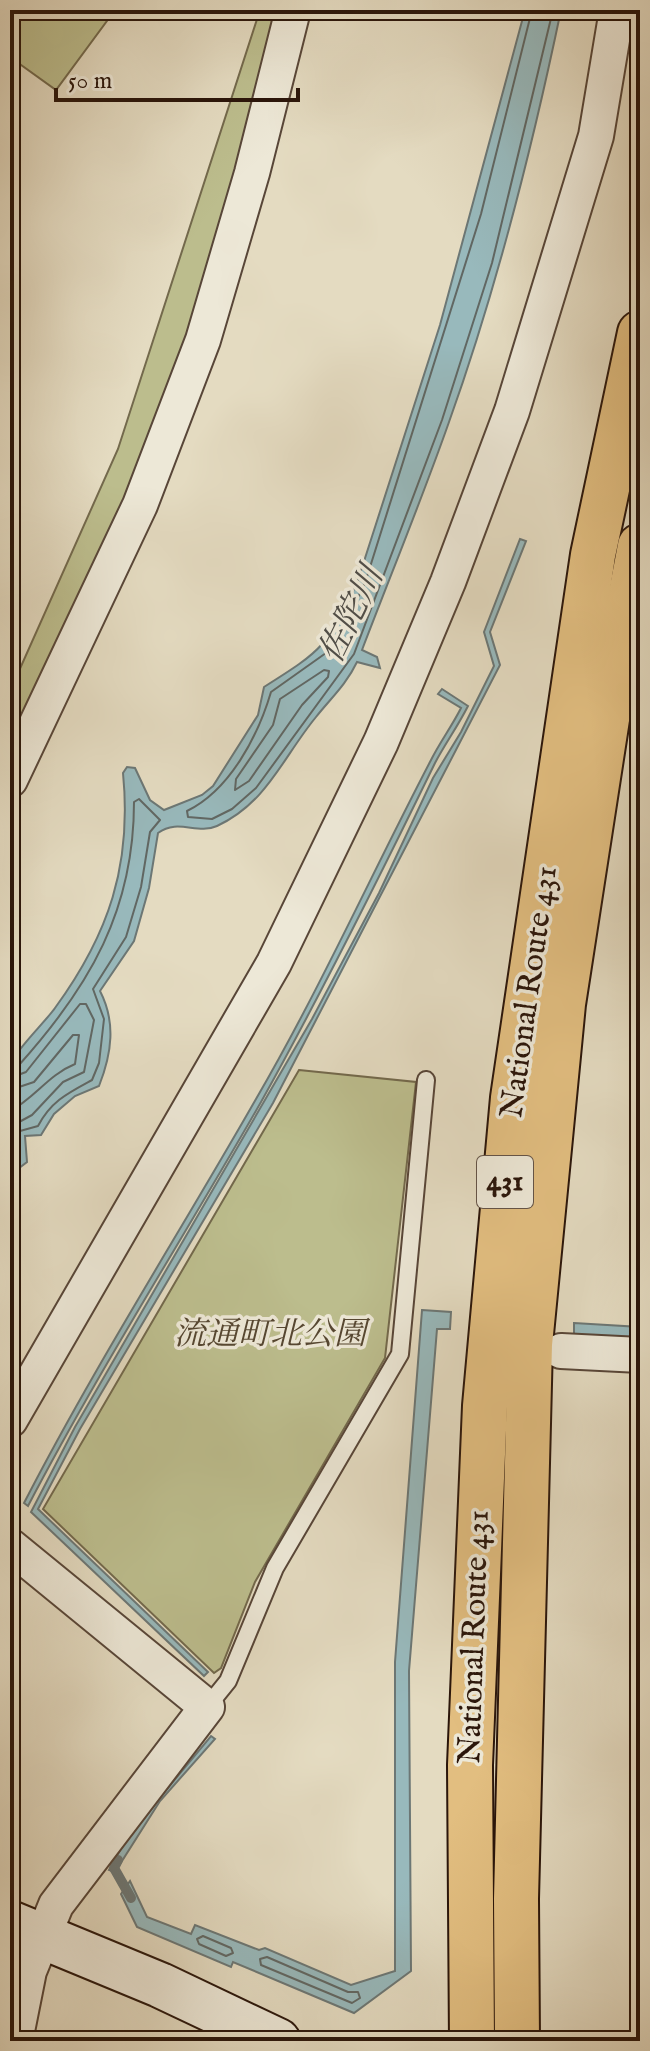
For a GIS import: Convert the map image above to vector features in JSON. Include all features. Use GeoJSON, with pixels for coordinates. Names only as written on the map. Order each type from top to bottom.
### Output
{"type":"FeatureCollection","features":[{"type":"Feature","properties":{"kind":"highway","name":"National Route 431"},"geometry":{"type":"LineString","coordinates":[[472,2041],[470,1765],[483,1437],[513,1098],[593,555],[640,333]]}},
{"type":"Feature","properties":{"kind":"highway","name":"National Route 431"},"geometry":{"type":"LineString","coordinates":[[517,2041],[516,1899],[530,1344],[563,1004],[607,719],[640,546]]}},
{"type":"Feature","properties":{"kind":"street"},"geometry":{"type":"LineString","coordinates":[[10,780],[140,505],[203,340],[252,173],[293,10]]}},
{"type":"Feature","properties":{"kind":"street"},"geometry":{"type":"LineString","coordinates":[[10,1420],[274,963],[381,742],[448,582],[512,411],[596,136],[617,10]]}},
{"type":"Feature","properties":{"kind":"street"},"geometry":{"type":"LineString","coordinates":[[561,1351],[640,1355]]}},
{"type":"Feature","properties":{"kind":"street"},"geometry":{"type":"LineString","coordinates":[[10,1546],[207,1707],[56,1905],[26,1931],[17,1990],[15,2041]]}},
{"type":"Feature","properties":{"kind":"street"},"geometry":{"type":"LineString","coordinates":[[26,1931],[160,1985],[278,2041]]}},
{"type":"Feature","properties":{"kind":"lane"},"geometry":{"type":"LineString","coordinates":[[207,1707],[228,1681],[275,1568],[400,1354],[426,1080]]}},
{"type":"Feature","properties":{"kind":"green space"},"geometry":{"type":"Polygon","coordinates":[[[21,10],[115,10],[56,90],[10,57],[10,25],[21,10]]]}},
{"type":"Feature","properties":{"kind":"green space"},"geometry":{"type":"Polygon","coordinates":[[[260,10],[286,10],[190,355],[10,766],[10,691],[118,449],[260,10]]]}},
{"type":"Feature","properties":{"kind":"green space","name":"流通町北公園"},"geometry":{"type":"Polygon","coordinates":[[[299,1070],[416,1082],[385,1358],[255,1582],[221,1668],[214,1673],[43,1509],[299,1070]]]}},
{"type":"Feature","properties":{"kind":"water","name":"佐陀川"},"geometry":{"type":"Polygon","coordinates":[[[525,10],[561,10],[525,166],[483,321],[439,451],[362,650],[377,657],[380,668],[357,662],[273,778],[249,805],[217,826],[202,829],[173,827],[158,833],[149,888],[134,941],[100,991],[108,1014],[110,1038],[107,1062],[99,1086],[75,1096],[54,1114],[41,1135],[25,1136],[27,1162],[10,1175],[10,1065],[74,980],[103,925],[120,868],[124,838],[123,773],[127,767],[135,768],[150,800],[164,810],[202,795],[213,786],[258,715],[264,687],[300,664],[322,644],[339,619],[358,580],[440,325],[525,10]]]}},
{"type":"Feature","properties":{"kind":"water"},"geometry":{"type":"Polygon","coordinates":[[[520,539],[526,541],[490,632],[500,665],[273,1103],[80,1429],[38,1509],[208,1672],[204,1676],[31,1512],[75,1427],[312,1019],[379,893],[433,778],[461,732],[494,666],[484,632],[520,539]]]}},
{"type":"Feature","properties":{"kind":"water"},"geometry":{"type":"Polygon","coordinates":[[[442,689],[468,706],[435,763],[284,1060],[28,1506],[24,1503],[79,1401],[279,1057],[431,760],[461,708],[438,694],[442,689]]]}},
{"type":"Feature","properties":{"kind":"water"},"geometry":{"type":"Polygon","coordinates":[[[422,1310],[451,1312],[450,1329],[437,1329],[409,1671],[411,1971],[354,2013],[233,1962],[231,1967],[137,1927],[121,1894],[130,1881],[147,1917],[191,1934],[195,1925],[259,1950],[265,1948],[351,1985],[395,1971],[395,1662],[422,1310]]]}},
{"type":"Feature","properties":{"kind":"water"},"geometry":{"type":"Polygon","coordinates":[[[574,1323],[640,1327],[640,1340],[574,1337],[574,1323]]]}},
{"type":"Feature","properties":{"kind":"water"},"geometry":{"type":"Polygon","coordinates":[[[211,1736],[215,1739],[160,1801],[115,1872],[109,1870],[128,1836],[211,1736]]]}},
{"type":"Feature","properties":{"kind":"waterway"},"geometry":{"type":"LineString","coordinates":[[118,1860],[114,1868],[131,1898]]}}]}
